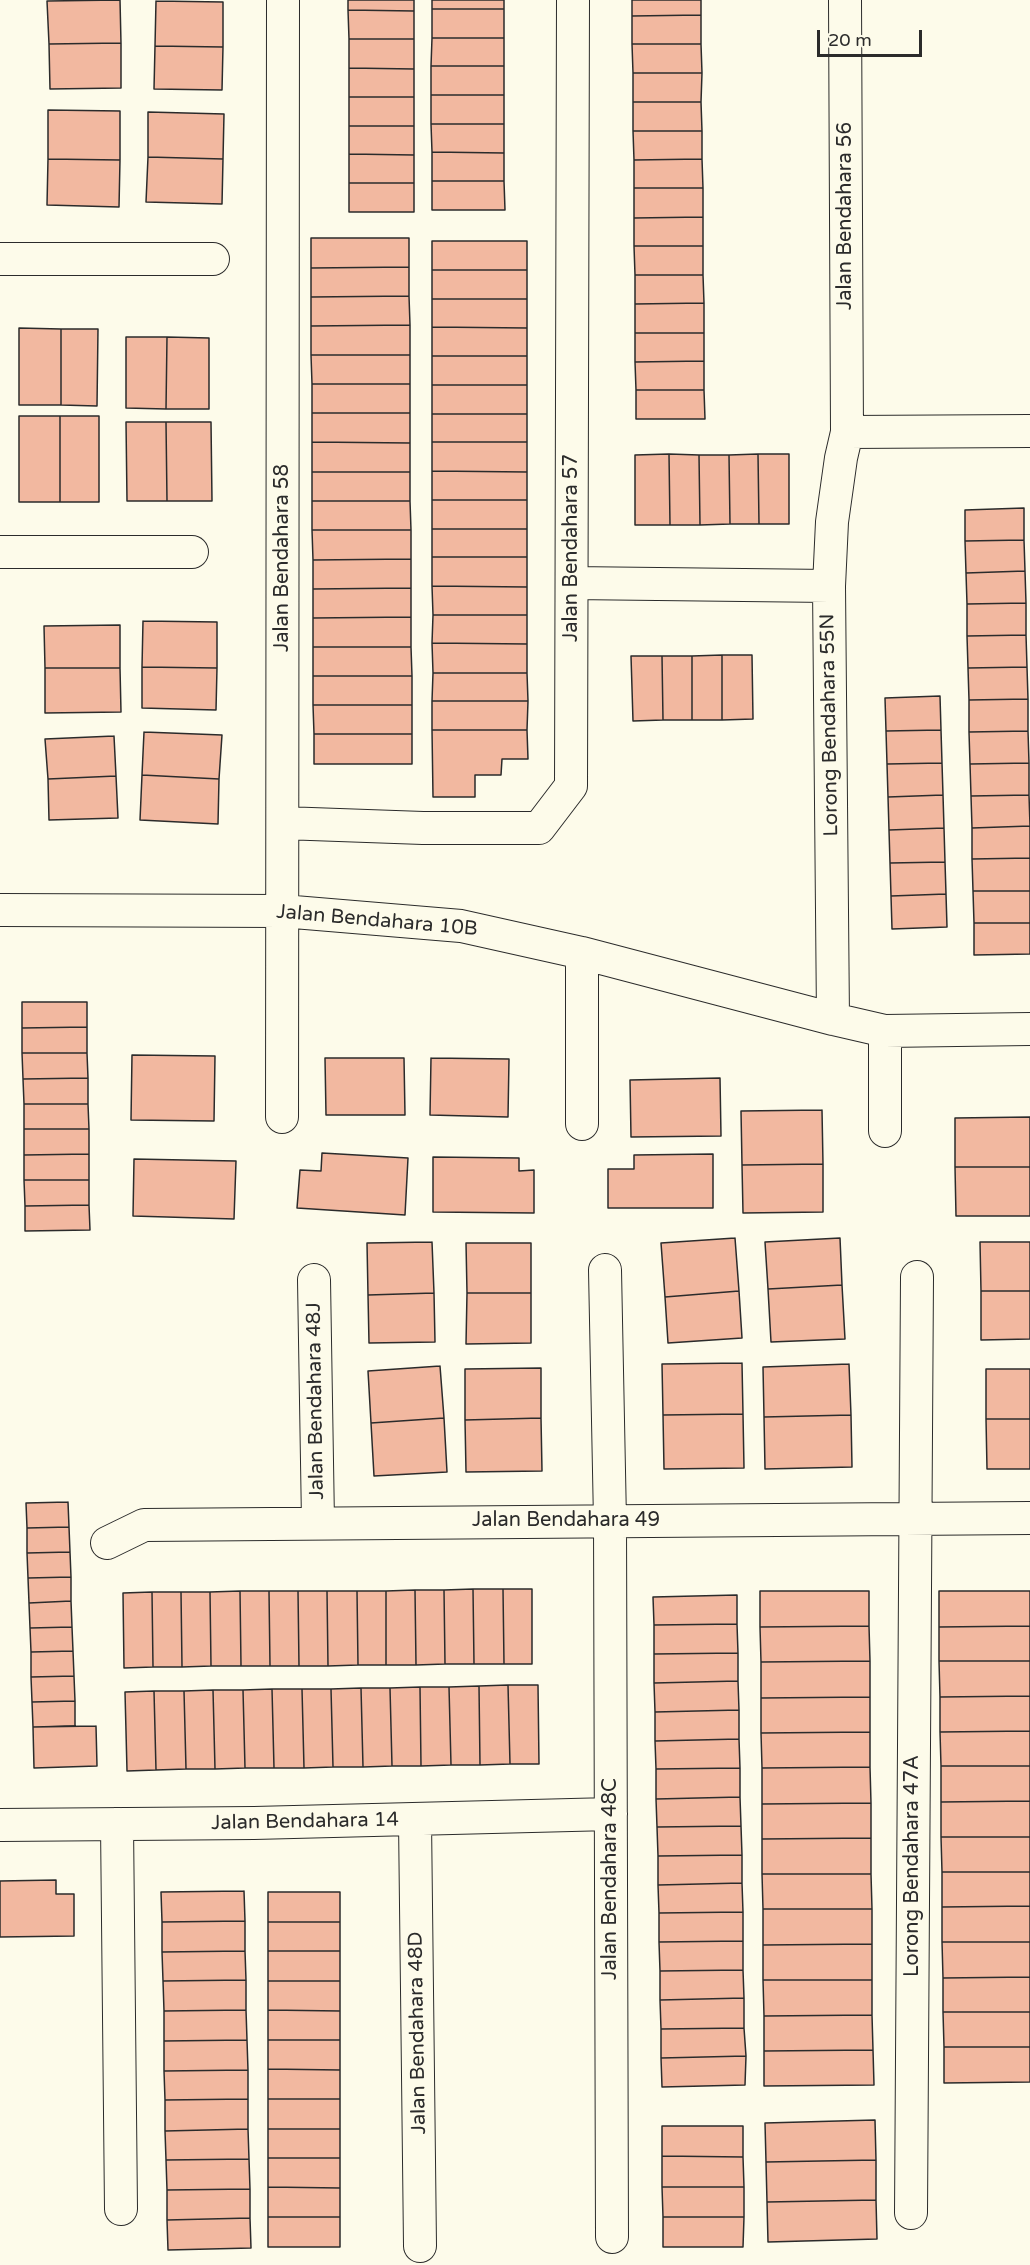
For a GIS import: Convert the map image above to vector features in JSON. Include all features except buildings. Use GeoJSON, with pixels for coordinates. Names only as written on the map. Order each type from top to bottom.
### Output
{"type":"FeatureCollection","features":[{"type":"Feature","properties":{"kind":"street","name":"Jalan Bendahara 58"},"geometry":{"type":"LineString","coordinates":[[282,1117],[283,0]]}},
{"type":"Feature","properties":{"kind":"street","name":"Jalan Bendahara 57"},"geometry":{"type":"LineString","coordinates":[[283,823],[423,828],[539,828],[571,786],[573,0]]}},
{"type":"Feature","properties":{"kind":"street","name":"Jalan Bendahara 56"},"geometry":{"type":"LineString","coordinates":[[845,0],[848,432]]}},
{"type":"Feature","properties":{"kind":"street"},"geometry":{"type":"LineString","coordinates":[[0,259],[213,259]]}},
{"type":"Feature","properties":{"kind":"street"},"geometry":{"type":"LineString","coordinates":[[848,432],[1030,431]]}},
{"type":"Feature","properties":{"kind":"street","name":"Lorong Bendahara 55N"},"geometry":{"type":"LineString","coordinates":[[833,1019],[829,586],[832,522],[841,458],[848,432]]}},
{"type":"Feature","properties":{"kind":"street"},"geometry":{"type":"LineString","coordinates":[[0,552],[192,552]]}},
{"type":"Feature","properties":{"kind":"street"},"geometry":{"type":"LineString","coordinates":[[572,583],[829,586]]}},
{"type":"Feature","properties":{"kind":"street","name":"Jalan Bendahara 10B"},"geometry":{"type":"LineString","coordinates":[[0,910],[282,911],[461,926],[582,952],[885,1031],[1030,1029]]}},
{"type":"Feature","properties":{"kind":"street"},"geometry":{"type":"LineString","coordinates":[[582,952],[582,1124]]}},
{"type":"Feature","properties":{"kind":"street"},"geometry":{"type":"LineString","coordinates":[[885,1031],[885,1131]]}},
{"type":"Feature","properties":{"kind":"street","name":"Jalan Bendahara 48C"},"geometry":{"type":"LineString","coordinates":[[605,1270],[610,1521],[612,2237]]}},
{"type":"Feature","properties":{"kind":"street","name":"Lorong Bendahara 47A"},"geometry":{"type":"LineString","coordinates":[[911,2213],[917,1277]]}},
{"type":"Feature","properties":{"kind":"street","name":"Jalan Bendahara 48J"},"geometry":{"type":"LineString","coordinates":[[314,1280],[318,1522]]}},
{"type":"Feature","properties":{"kind":"street","name":"Jalan Bendahara 49"},"geometry":{"type":"LineString","coordinates":[[106,1543],[144,1525],[1030,1518]]}},
{"type":"Feature","properties":{"kind":"street","name":"Jalan Bendahara 14"},"geometry":{"type":"LineString","coordinates":[[0,1825],[415,1820],[611,1814]]}},
{"type":"Feature","properties":{"kind":"street","name":"Jalan Bendahara 48D"},"geometry":{"type":"LineString","coordinates":[[415,1820],[420,2247]]}},
{"type":"Feature","properties":{"kind":"street"},"geometry":{"type":"LineString","coordinates":[[117,1824],[121,2209]]}}]}
